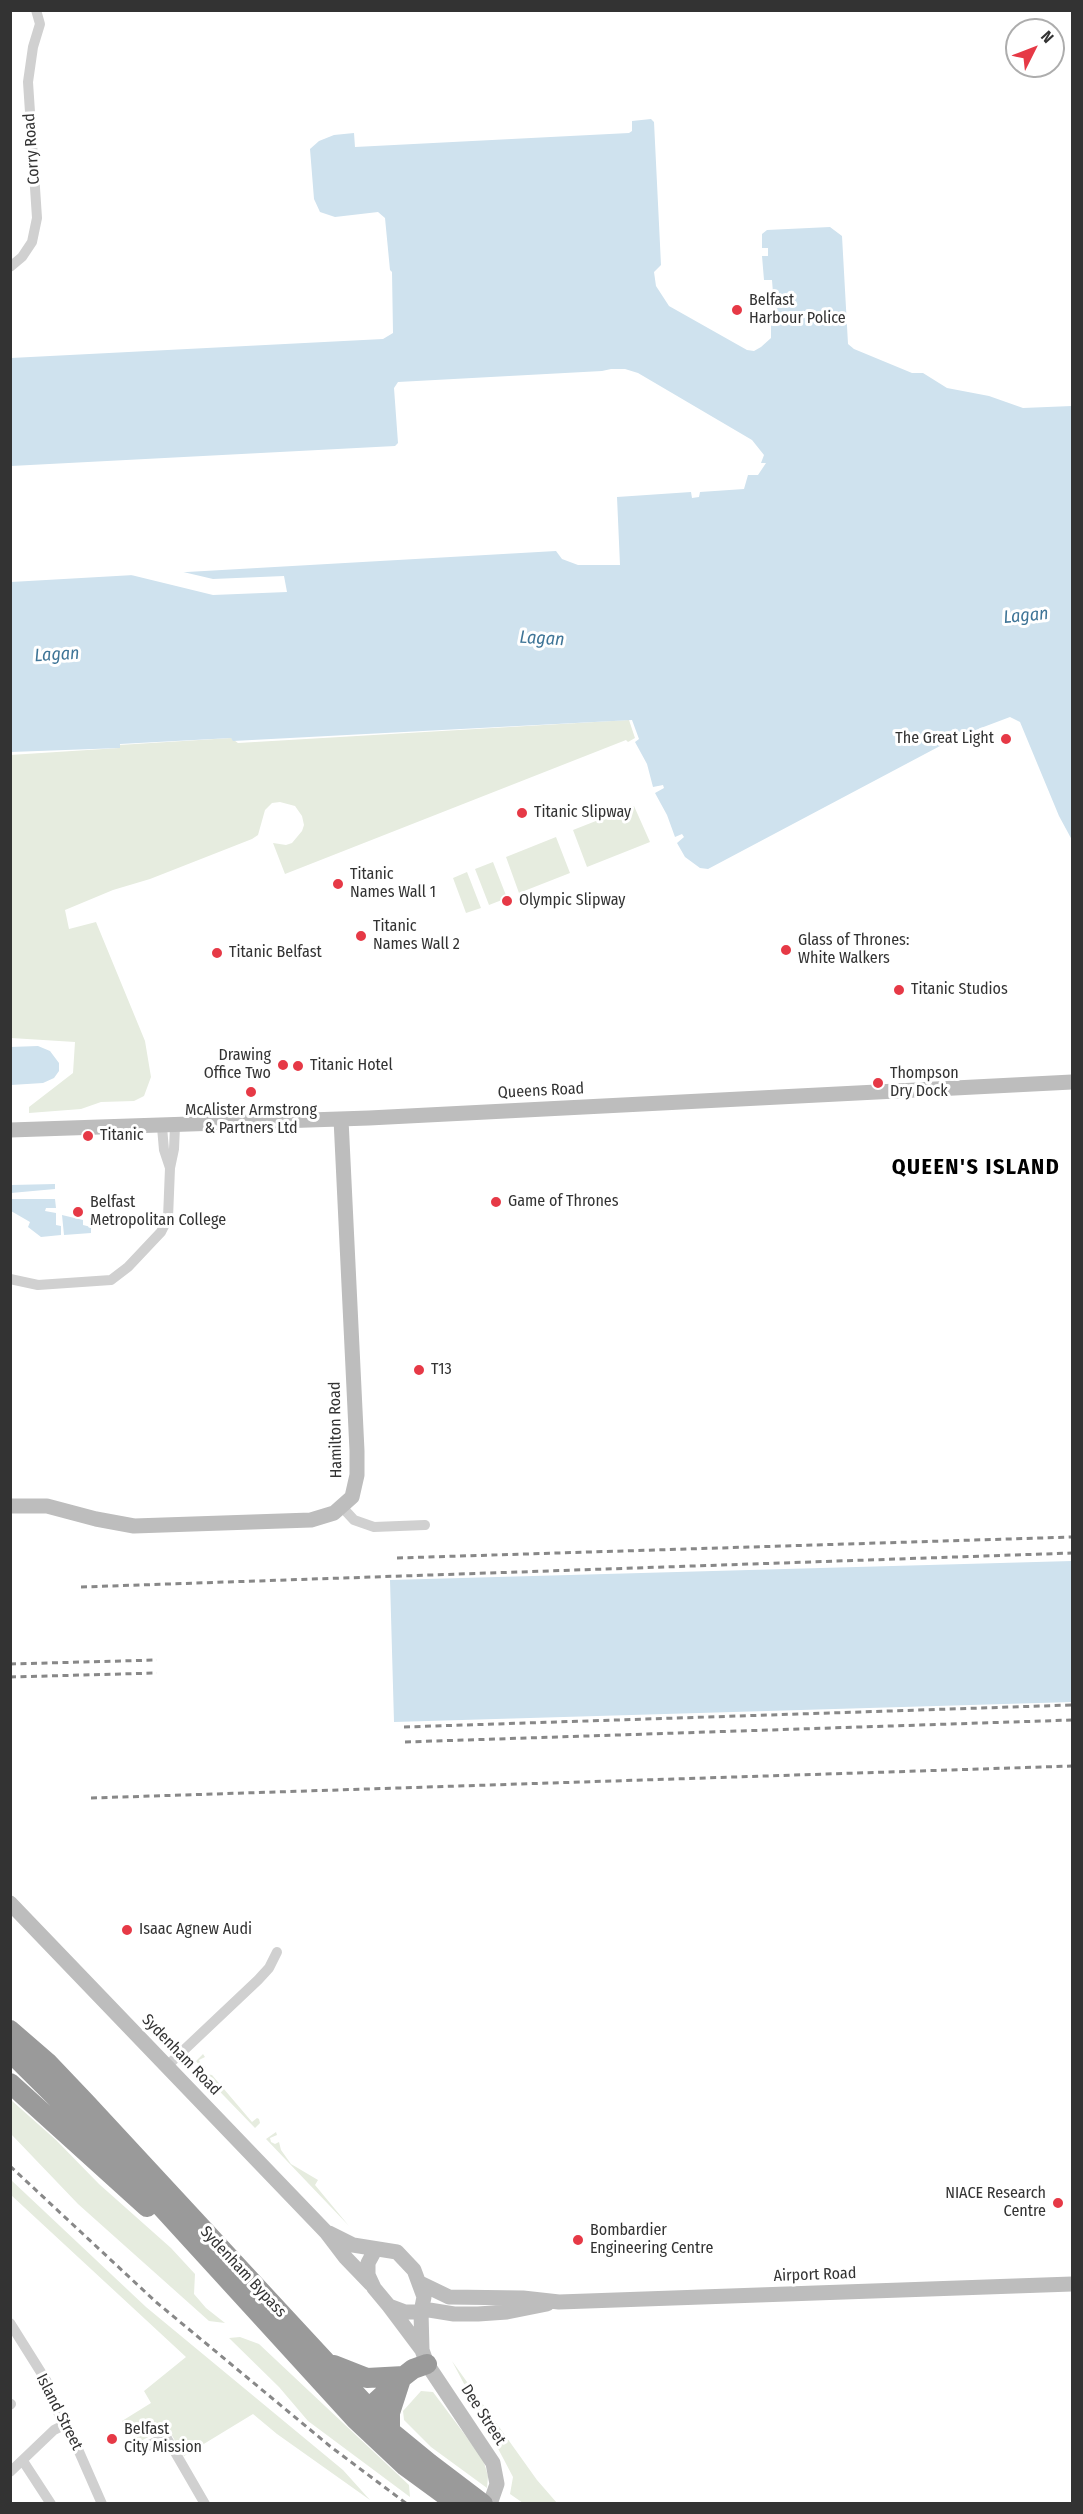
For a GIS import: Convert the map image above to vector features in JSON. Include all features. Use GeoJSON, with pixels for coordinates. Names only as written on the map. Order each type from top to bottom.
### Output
{"type":"FeatureCollection","features":[{"type":"Feature","properties":{"kind":"highway","name":"Sydenham Bypass"},"geometry":{"type":"LineString","coordinates":[[10,2030],[47,2062],[326,2362],[362,2414],[390,2431],[429,2463],[489,2500]]}},
{"type":"Feature","properties":{"kind":"highway","name":"Sydenham Bypass"},"geometry":{"type":"LineString","coordinates":[[10,2052],[67,2106],[182,2229],[362,2414],[405,2466],[457,2504]]}},
{"type":"Feature","properties":{"kind":"highway"},"geometry":{"type":"LineString","coordinates":[[10,2083],[153,2213],[182,2229]]}},
{"type":"Feature","properties":{"kind":"highway"},"geometry":{"type":"LineString","coordinates":[[362,2414],[424,2357]]}},
{"type":"Feature","properties":{"kind":"highway"},"geometry":{"type":"LineString","coordinates":[[326,2362],[367,2378],[402,2378]]}},
{"type":"Feature","properties":{"kind":"highway"},"geometry":{"type":"LineString","coordinates":[[390,2431],[390,2413],[402,2378]]}},
{"type":"Feature","properties":{"kind":"street","name":"Corry Road"},"geometry":{"type":"LineString","coordinates":[[10,267],[22,257],[32,242],[37,218],[28,82],[33,47],[40,24],[36,10]]}},
{"type":"Feature","properties":{"kind":"street","name":"Queens Road"},"geometry":{"type":"LineString","coordinates":[[10,1130],[341,1119],[1072,1082]]}},
{"type":"Feature","properties":{"kind":"street","name":"Hamilton Road"},"geometry":{"type":"LineString","coordinates":[[341,1119],[357,1451],[357,1475],[352,1497],[342,1507]]}},
{"type":"Feature","properties":{"kind":"street"},"geometry":{"type":"LineString","coordinates":[[10,1279],[38,1285],[111,1280],[128,1268],[161,1232],[168,1218],[170,1168],[164,1150],[169,1126]]}},
{"type":"Feature","properties":{"kind":"street"},"geometry":{"type":"LineString","coordinates":[[10,1506],[47,1506],[134,1526],[311,1520],[334,1513],[342,1507],[354,1520],[374,1527],[425,1525]]}},
{"type":"Feature","properties":{"kind":"street","name":"Sydenham Road"},"geometry":{"type":"LineString","coordinates":[[10,1903],[326,2232],[345,2257],[371,2284]]}},
{"type":"Feature","properties":{"kind":"street"},"geometry":{"type":"LineString","coordinates":[[167,2067],[258,1980],[277,1952]]}},
{"type":"Feature","properties":{"kind":"street","name":"Sydenham Road"},"geometry":{"type":"LineString","coordinates":[[326,2232],[353,2245],[375,2250]]}},
{"type":"Feature","properties":{"kind":"street"},"geometry":{"type":"LineString","coordinates":[[422,2310],[405,2312],[389,2306],[371,2284],[368,2264],[375,2250],[386,2249],[397,2252],[414,2270],[420,2283],[424,2297],[422,2310],[424,2357]]}},
{"type":"Feature","properties":{"kind":"street","name":"Airport Road"},"geometry":{"type":"LineString","coordinates":[[420,2283],[449,2297],[523,2298],[559,2302],[1072,2284]]}},
{"type":"Feature","properties":{"kind":"street","name":"Airport Road"},"geometry":{"type":"LineString","coordinates":[[422,2310],[478,2314],[524,2310],[559,2302]]}},
{"type":"Feature","properties":{"kind":"street","name":"Dee Street"},"geometry":{"type":"LineString","coordinates":[[389,2306],[494,2463],[497,2473],[489,2500]]}},
{"type":"Feature","properties":{"kind":"street","name":"Island Street"},"geometry":{"type":"LineString","coordinates":[[10,2323],[47,2382],[53,2403],[66,2424],[102,2504]]}},
{"type":"Feature","properties":{"kind":"street"},"geometry":{"type":"LineString","coordinates":[[10,2472],[54,2430],[66,2424]]}},
{"type":"Feature","properties":{"kind":"street"},"geometry":{"type":"LineString","coordinates":[[143,2448],[164,2433],[205,2504]]}},
{"type":"Feature","properties":{"kind":"street"},"geometry":{"type":"LineString","coordinates":[[22,2461],[51,2504]]}},
{"type":"Feature","properties":{"kind":"shaded area"},"geometry":{"type":"Polygon","coordinates":[[[629,720],[635,738],[628,742],[626,740],[285,874],[273,843],[286,845],[292,843],[304,825],[302,816],[295,806],[280,802],[272,803],[265,810],[258,835],[252,839],[65,910],[69,929],[96,922],[145,1041],[151,1077],[144,1096],[134,1101],[101,1102],[81,1109],[29,1113],[29,1107],[73,1073],[75,1042],[11,1038],[10,755],[231,738],[238,743],[629,720]]]}},
{"type":"Feature","properties":{"kind":"shaded area"},"geometry":{"type":"Polygon","coordinates":[[[634,806],[650,842],[587,867],[573,830],[634,806]]]}},
{"type":"Feature","properties":{"kind":"shaded area"},"geometry":{"type":"Polygon","coordinates":[[[556,837],[570,873],[519,893],[506,857],[556,837]]]}},
{"type":"Feature","properties":{"kind":"shaded area"},"geometry":{"type":"Polygon","coordinates":[[[493,862],[507,898],[489,905],[475,869],[493,862]]]}},
{"type":"Feature","properties":{"kind":"shaded area"},"geometry":{"type":"Polygon","coordinates":[[[467,872],[481,908],[466,913],[453,878],[467,872]]]}},
{"type":"Feature","properties":{"kind":"shaded area"},"geometry":{"type":"Polygon","coordinates":[[[203,2054],[205,2057],[199,2060],[201,2065],[206,2067],[206,2074],[212,2075],[252,2122],[259,2119],[260,2123],[255,2128],[198,2069],[200,2066],[196,2061],[203,2054]]]}},
{"type":"Feature","properties":{"kind":"shaded area"},"geometry":{"type":"Polygon","coordinates":[[[11,2100],[56,2140],[99,2184],[171,2248],[195,2274],[194,2294],[206,2308],[225,2323],[209,2321],[78,2204],[11,2134],[11,2100]]]}},
{"type":"Feature","properties":{"kind":"shaded area"},"geometry":{"type":"Polygon","coordinates":[[[276,2132],[277,2135],[270,2138],[271,2142],[275,2144],[279,2142],[281,2150],[291,2164],[318,2180],[315,2185],[349,2226],[266,2139],[276,2132]]]}},
{"type":"Feature","properties":{"kind":"shaded area"},"geometry":{"type":"Polygon","coordinates":[[[10,2179],[146,2307],[343,2470],[370,2500],[277,2434],[253,2414],[184,2456],[164,2422],[153,2427],[156,2433],[137,2443],[122,2421],[151,2403],[144,2391],[186,2357],[11,2195],[10,2179]]]}},
{"type":"Feature","properties":{"kind":"shaded area"},"geometry":{"type":"Polygon","coordinates":[[[240,2337],[259,2344],[409,2485],[410,2497],[308,2421],[279,2387],[229,2338],[240,2337]]]}},
{"type":"Feature","properties":{"kind":"shaded area"},"geometry":{"type":"Polygon","coordinates":[[[452,2361],[537,2480],[557,2503],[523,2503],[510,2494],[513,2477],[452,2361]]]}},
{"type":"Feature","properties":{"kind":"shaded area"},"geometry":{"type":"Polygon","coordinates":[[[421,2391],[433,2392],[483,2459],[488,2476],[487,2488],[431,2447],[404,2420],[403,2411],[421,2391]]]}},
{"type":"Feature","properties":{"kind":"water","name":"Lagan"},"geometry":{"type":"Polygon","coordinates":[[[651,119],[654,122],[661,265],[654,272],[656,286],[669,306],[747,350],[754,351],[771,338],[771,320],[775,319],[772,280],[764,280],[762,256],[768,256],[768,248],[762,248],[762,234],[767,230],[830,227],[842,236],[848,344],[854,349],[912,373],[923,373],[947,388],[989,396],[1023,408],[1072,406],[1072,840],[1059,816],[1020,722],[1010,717],[957,737],[708,869],[700,868],[685,857],[677,843],[684,837],[682,834],[675,837],[667,815],[655,793],[664,788],[663,785],[653,787],[647,764],[635,742],[639,739],[632,720],[233,741],[231,738],[120,744],[120,748],[11,752],[11,582],[556,551],[562,559],[578,565],[620,565],[617,497],[691,492],[692,498],[699,497],[700,492],[744,489],[748,475],[758,475],[766,463],[761,463],[764,455],[752,440],[638,373],[625,369],[398,382],[394,388],[398,443],[395,446],[11,466],[11,358],[383,339],[393,333],[392,272],[385,218],[378,212],[335,217],[320,212],[314,199],[310,149],[319,141],[334,135],[354,133],[355,147],[629,133],[632,131],[632,121],[651,119]]]}},
{"type":"Feature","properties":{"kind":"water"},"geometry":{"type":"Polygon","coordinates":[[[38,1046],[50,1051],[59,1063],[59,1071],[54,1078],[43,1083],[11,1085],[10,1047],[38,1046]]]}},
{"type":"Feature","properties":{"kind":"water"},"geometry":{"type":"Polygon","coordinates":[[[55,1184],[55,1189],[11,1193],[11,1185],[55,1184]]]}},
{"type":"Feature","properties":{"kind":"water"},"geometry":{"type":"Polygon","coordinates":[[[11,1199],[55,1199],[56,1208],[46,1208],[45,1211],[56,1213],[56,1225],[61,1226],[61,1235],[41,1237],[28,1227],[30,1222],[11,1211],[11,1199]]]}},
{"type":"Feature","properties":{"kind":"water"},"geometry":{"type":"Polygon","coordinates":[[[62,1215],[83,1220],[83,1225],[91,1227],[91,1233],[64,1235],[62,1215]]]}},
{"type":"Feature","properties":{"kind":"water"},"geometry":{"type":"Polygon","coordinates":[[[1072,1561],[1072,1702],[394,1722],[390,1580],[1072,1561]]]}},
{"type":"Feature","properties":{"kind":"pier"},"geometry":{"type":"Polygon","coordinates":[[[179,571],[213,579],[284,576],[287,592],[213,595],[127,574],[179,571]]]}},
{"type":"Feature","properties":{"kind":"railway"},"geometry":{"type":"LineString","coordinates":[[397,1558],[1072,1537]]}},
{"type":"Feature","properties":{"kind":"railway"},"geometry":{"type":"LineString","coordinates":[[81,1587],[1072,1553]]}},
{"type":"Feature","properties":{"kind":"railway"},"geometry":{"type":"LineString","coordinates":[[10,1664],[157,1660]]}},
{"type":"Feature","properties":{"kind":"railway"},"geometry":{"type":"LineString","coordinates":[[10,1677],[157,1673]]}},
{"type":"Feature","properties":{"kind":"railway"},"geometry":{"type":"LineString","coordinates":[[404,1727],[1072,1705]]}},
{"type":"Feature","properties":{"kind":"railway"},"geometry":{"type":"LineString","coordinates":[[405,1742],[1072,1720]]}},
{"type":"Feature","properties":{"kind":"railway"},"geometry":{"type":"LineString","coordinates":[[91,1798],[1072,1766]]}},
{"type":"Feature","properties":{"kind":"railway"},"geometry":{"type":"LineString","coordinates":[[10,2166],[156,2302],[331,2447],[407,2504]]}},
{"type":"Feature","properties":{"kind":"place","name":"Belfast Harbour Police"},"geometry":{"type":"Point","coordinates":[737,310]}},
{"type":"Feature","properties":{"kind":"place","name":"The Great Light"},"geometry":{"type":"Point","coordinates":[1006,739]}},
{"type":"Feature","properties":{"kind":"place","name":"Titanic Slipway"},"geometry":{"type":"Point","coordinates":[522,813]}},
{"type":"Feature","properties":{"kind":"place","name":"Titanic Names Wall 1"},"geometry":{"type":"Point","coordinates":[338,884]}},
{"type":"Feature","properties":{"kind":"place","name":"Olympic Slipway"},"geometry":{"type":"Point","coordinates":[507,901]}},
{"type":"Feature","properties":{"kind":"place","name":"Titanic Names Wall 2"},"geometry":{"type":"Point","coordinates":[361,936]}},
{"type":"Feature","properties":{"kind":"place","name":"Glass of Thrones: White Walkers"},"geometry":{"type":"Point","coordinates":[786,950]}},
{"type":"Feature","properties":{"kind":"place","name":"Titanic Belfast"},"geometry":{"type":"Point","coordinates":[217,953]}},
{"type":"Feature","properties":{"kind":"place","name":"Titanic Studios"},"geometry":{"type":"Point","coordinates":[899,990]}},
{"type":"Feature","properties":{"kind":"place","name":"Drawing Office Two"},"geometry":{"type":"Point","coordinates":[283,1065]}},
{"type":"Feature","properties":{"kind":"place","name":"Titanic Hotel"},"geometry":{"type":"Point","coordinates":[298,1066]}},
{"type":"Feature","properties":{"kind":"place","name":"Thompson Dry Dock"},"geometry":{"type":"Point","coordinates":[878,1083]}},
{"type":"Feature","properties":{"kind":"place","name":"McAlister Armstrong & Partners Ltd"},"geometry":{"type":"Point","coordinates":[251,1092]}},
{"type":"Feature","properties":{"kind":"place","name":"Titanic"},"geometry":{"type":"Point","coordinates":[88,1136]}},
{"type":"Feature","properties":{"kind":"place","name":"Game of Thrones"},"geometry":{"type":"Point","coordinates":[496,1202]}},
{"type":"Feature","properties":{"kind":"place","name":"Belfast Metropolitan College"},"geometry":{"type":"Point","coordinates":[78,1212]}},
{"type":"Feature","properties":{"kind":"place","name":"T13"},"geometry":{"type":"Point","coordinates":[419,1370]}},
{"type":"Feature","properties":{"kind":"place","name":"Isaac Agnew Audi"},"geometry":{"type":"Point","coordinates":[127,1930]}},
{"type":"Feature","properties":{"kind":"place","name":"NIACE Research Centre"},"geometry":{"type":"Point","coordinates":[1058,2203]}},
{"type":"Feature","properties":{"kind":"place","name":"Bombardier Engineering Centre"},"geometry":{"type":"Point","coordinates":[578,2240]}},
{"type":"Feature","properties":{"kind":"place","name":"Belfast City Mission"},"geometry":{"type":"Point","coordinates":[112,2439]}},
{"type":"Feature","properties":{"kind":"district","name":"QUEEN'S ISLAND"},"geometry":{"type":"Point","coordinates":[976,1168]}}]}
